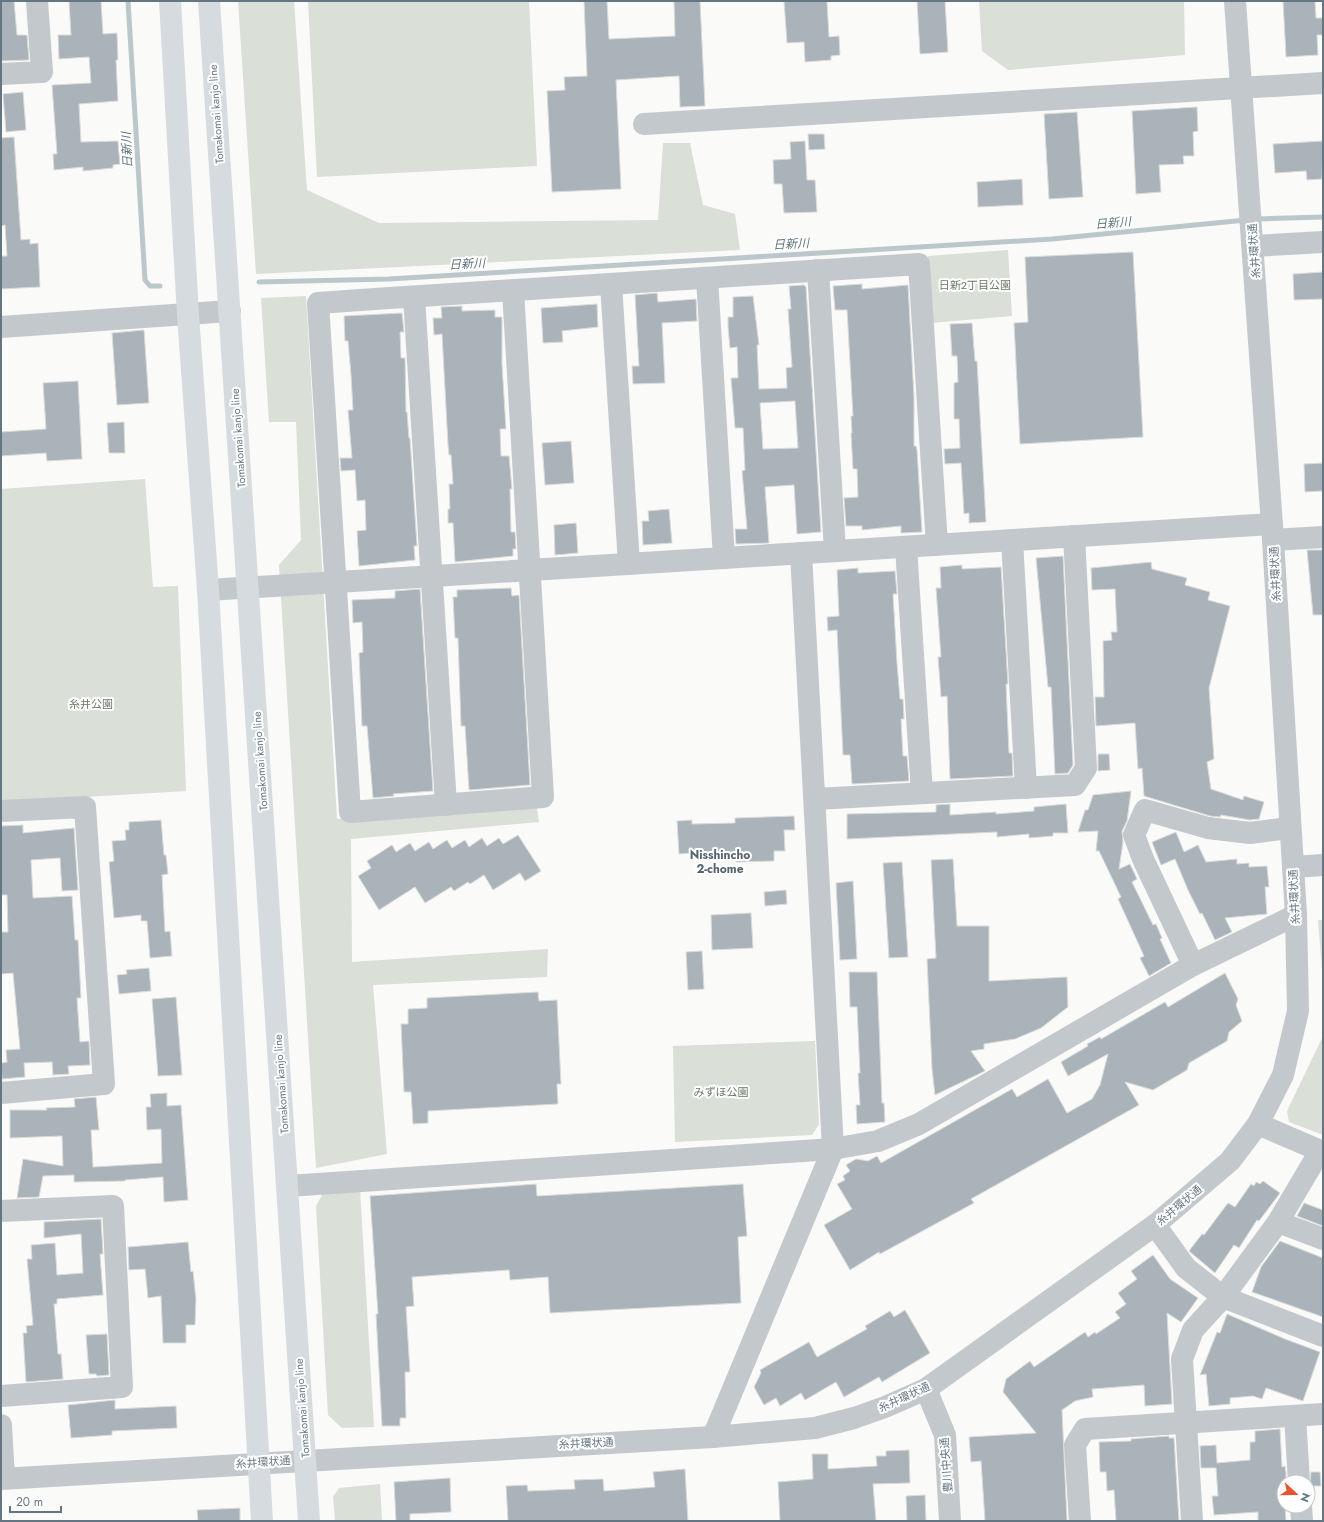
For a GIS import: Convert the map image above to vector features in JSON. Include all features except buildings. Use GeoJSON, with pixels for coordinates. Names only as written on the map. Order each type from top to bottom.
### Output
{"type":"FeatureCollection","features":[{"type":"Feature","properties":{"kind":"main road"},"geometry":{"type":"LineString","coordinates":[[170,1],[188,315],[208,590],[262,1521]]}},
{"type":"Feature","properties":{"kind":"main road","name":"Tomakomai kanjo line"},"geometry":{"type":"LineString","coordinates":[[209,1],[309,1521]]}},
{"type":"Feature","properties":{"kind":"street"},"geometry":{"type":"LineString","coordinates":[[1,74],[42,72],[37,1]]}},
{"type":"Feature","properties":{"kind":"street","name":"糸井環状通"},"geometry":{"type":"LineString","coordinates":[[3,1479],[258,1462],[712,1437],[816,1428],[879,1410],[926,1389],[1155,1225],[1230,1161],[1258,1124],[1283,1075],[1298,1011],[1296,915],[1289,828],[1273,532],[1235,1]]}},
{"type":"Feature","properties":{"kind":"street"},"geometry":{"type":"LineString","coordinates":[[644,124],[1323,83]]}},
{"type":"Feature","properties":{"kind":"street"},"geometry":{"type":"LineString","coordinates":[[1252,222],[1323,242]]}},
{"type":"Feature","properties":{"kind":"street"},"geometry":{"type":"LineString","coordinates":[[513,290],[543,798],[350,812],[318,303],[414,296],[919,264],[937,545]]}},
{"type":"Feature","properties":{"kind":"street"},"geometry":{"type":"LineString","coordinates":[[818,270],[835,551]]}},
{"type":"Feature","properties":{"kind":"street"},"geometry":{"type":"LineString","coordinates":[[707,278],[724,558]]}},
{"type":"Feature","properties":{"kind":"street"},"geometry":{"type":"LineString","coordinates":[[611,284],[629,564]]}},
{"type":"Feature","properties":{"kind":"street"},"geometry":{"type":"LineString","coordinates":[[414,296],[446,805]]}},
{"type":"Feature","properties":{"kind":"street"},"geometry":{"type":"LineString","coordinates":[[1,327],[230,312]]}},
{"type":"Feature","properties":{"kind":"street"},"geometry":{"type":"LineString","coordinates":[[208,590],[1074,536],[1273,532],[1323,537]]}},
{"type":"Feature","properties":{"kind":"street"},"geometry":{"type":"LineString","coordinates":[[815,799],[1075,785],[1086,768],[1074,536]]}},
{"type":"Feature","properties":{"kind":"street"},"geometry":{"type":"LineString","coordinates":[[1012,540],[1026,788]]}},
{"type":"Feature","properties":{"kind":"street"},"geometry":{"type":"LineString","coordinates":[[906,547],[922,793]]}},
{"type":"Feature","properties":{"kind":"street"},"geometry":{"type":"LineString","coordinates":[[712,1437],[833,1150],[801,553]]}},
{"type":"Feature","properties":{"kind":"street"},"geometry":{"type":"LineString","coordinates":[[1,811],[85,807],[104,1084],[1,1093]]}},
{"type":"Feature","properties":{"kind":"street"},"geometry":{"type":"LineString","coordinates":[[1193,965],[1143,859],[1134,835],[1146,810],[1208,828],[1250,834],[1289,828]]}},
{"type":"Feature","properties":{"kind":"street"},"geometry":{"type":"LineString","coordinates":[[1292,866],[1323,864]]}},
{"type":"Feature","properties":{"kind":"street"},"geometry":{"type":"LineString","coordinates":[[288,1186],[833,1150],[878,1141],[919,1124],[1193,965],[1296,915]]}},
{"type":"Feature","properties":{"kind":"street"},"geometry":{"type":"LineString","coordinates":[[1192,1521],[1182,1359],[1193,1330],[1223,1297],[1278,1222],[1321,1151],[1258,1124]]}},
{"type":"Feature","properties":{"kind":"street"},"geometry":{"type":"LineString","coordinates":[[1,1211],[113,1206],[122,1387],[1,1396]]}},
{"type":"Feature","properties":{"kind":"street"},"geometry":{"type":"LineString","coordinates":[[1278,1222],[1323,1239]]}},
{"type":"Feature","properties":{"kind":"street"},"geometry":{"type":"LineString","coordinates":[[1155,1225],[1186,1268],[1223,1297],[1323,1336]]}},
{"type":"Feature","properties":{"kind":"street","name":"豊川中央通"},"geometry":{"type":"LineString","coordinates":[[926,1389],[945,1435],[950,1521]]}},
{"type":"Feature","properties":{"kind":"street"},"geometry":{"type":"LineString","coordinates":[[1080,1521],[1075,1445],[1085,1429],[1323,1414]]}},
{"type":"Feature","properties":{"kind":"street"},"geometry":{"type":"LineString","coordinates":[[1295,1416],[1299,1474]]}},
{"type":"Feature","properties":{"kind":"street"},"geometry":{"type":"LineString","coordinates":[[1,1425],[3,1479]]}},
{"type":"Feature","properties":{"kind":"green space"},"geometry":{"type":"Polygon","coordinates":[[[238,1],[294,1],[307,190],[379,223],[658,220],[663,143],[690,143],[703,205],[735,214],[740,250],[256,274],[238,1]]]}},
{"type":"Feature","properties":{"kind":"green space"},"geometry":{"type":"Polygon","coordinates":[[[308,1],[529,1],[537,166],[317,177],[308,1]]]}},
{"type":"Feature","properties":{"kind":"green space"},"geometry":{"type":"Polygon","coordinates":[[[979,1],[1184,1],[1185,55],[1008,70],[982,51],[979,1]]]}},
{"type":"Feature","properties":{"kind":"green space","name":"日新2丁目公園"},"geometry":{"type":"Polygon","coordinates":[[[1008,250],[1012,316],[932,323],[928,256],[1008,250]]]}},
{"type":"Feature","properties":{"kind":"green space"},"geometry":{"type":"Polygon","coordinates":[[[306,296],[337,819],[536,802],[539,822],[351,839],[352,962],[548,949],[547,977],[373,985],[387,1154],[316,1168],[279,565],[301,540],[296,422],[269,422],[261,298],[306,296]]]}},
{"type":"Feature","properties":{"kind":"green space","name":"糸井公園"},"geometry":{"type":"Polygon","coordinates":[[[145,479],[153,587],[178,586],[186,791],[1,802],[1,489],[145,479]]]}},
{"type":"Feature","properties":{"kind":"green space"},"geometry":{"type":"Polygon","coordinates":[[[1318,920],[1323,920],[1323,982],[1318,920]]]}},
{"type":"Feature","properties":{"kind":"green space"},"geometry":{"type":"Polygon","coordinates":[[[1323,1036],[1323,1135],[1289,1122],[1287,1111],[1323,1036]]]}},
{"type":"Feature","properties":{"kind":"green space","name":"みずほ公園"},"geometry":{"type":"Polygon","coordinates":[[[815,1041],[819,1124],[812,1135],[675,1142],[673,1046],[815,1041]]]}},
{"type":"Feature","properties":{"kind":"green space"},"geometry":{"type":"Polygon","coordinates":[[[360,1189],[374,1427],[342,1428],[328,1415],[316,1206],[323,1193],[360,1189]]]}},
{"type":"Feature","properties":{"kind":"green space"},"geometry":{"type":"Polygon","coordinates":[[[380,1484],[382,1521],[335,1521],[333,1497],[339,1488],[380,1484]]]}},
{"type":"Feature","properties":{"kind":"waterway","name":"日新川"},"geometry":{"type":"LineString","coordinates":[[128,1],[145,280],[150,286],[160,286]]}},
{"type":"Feature","properties":{"kind":"waterway","name":"日新川"},"geometry":{"type":"LineString","coordinates":[[1256,219],[1323,217]]}},
{"type":"Feature","properties":{"kind":"waterway","name":"日新川"},"geometry":{"type":"LineString","coordinates":[[259,282],[389,279],[1052,239],[1246,220]]}},
{"type":"Feature","properties":{"kind":"district","name":"Nisshincho 2-chome"},"geometry":{"type":"Point","coordinates":[720,862]}}]}
